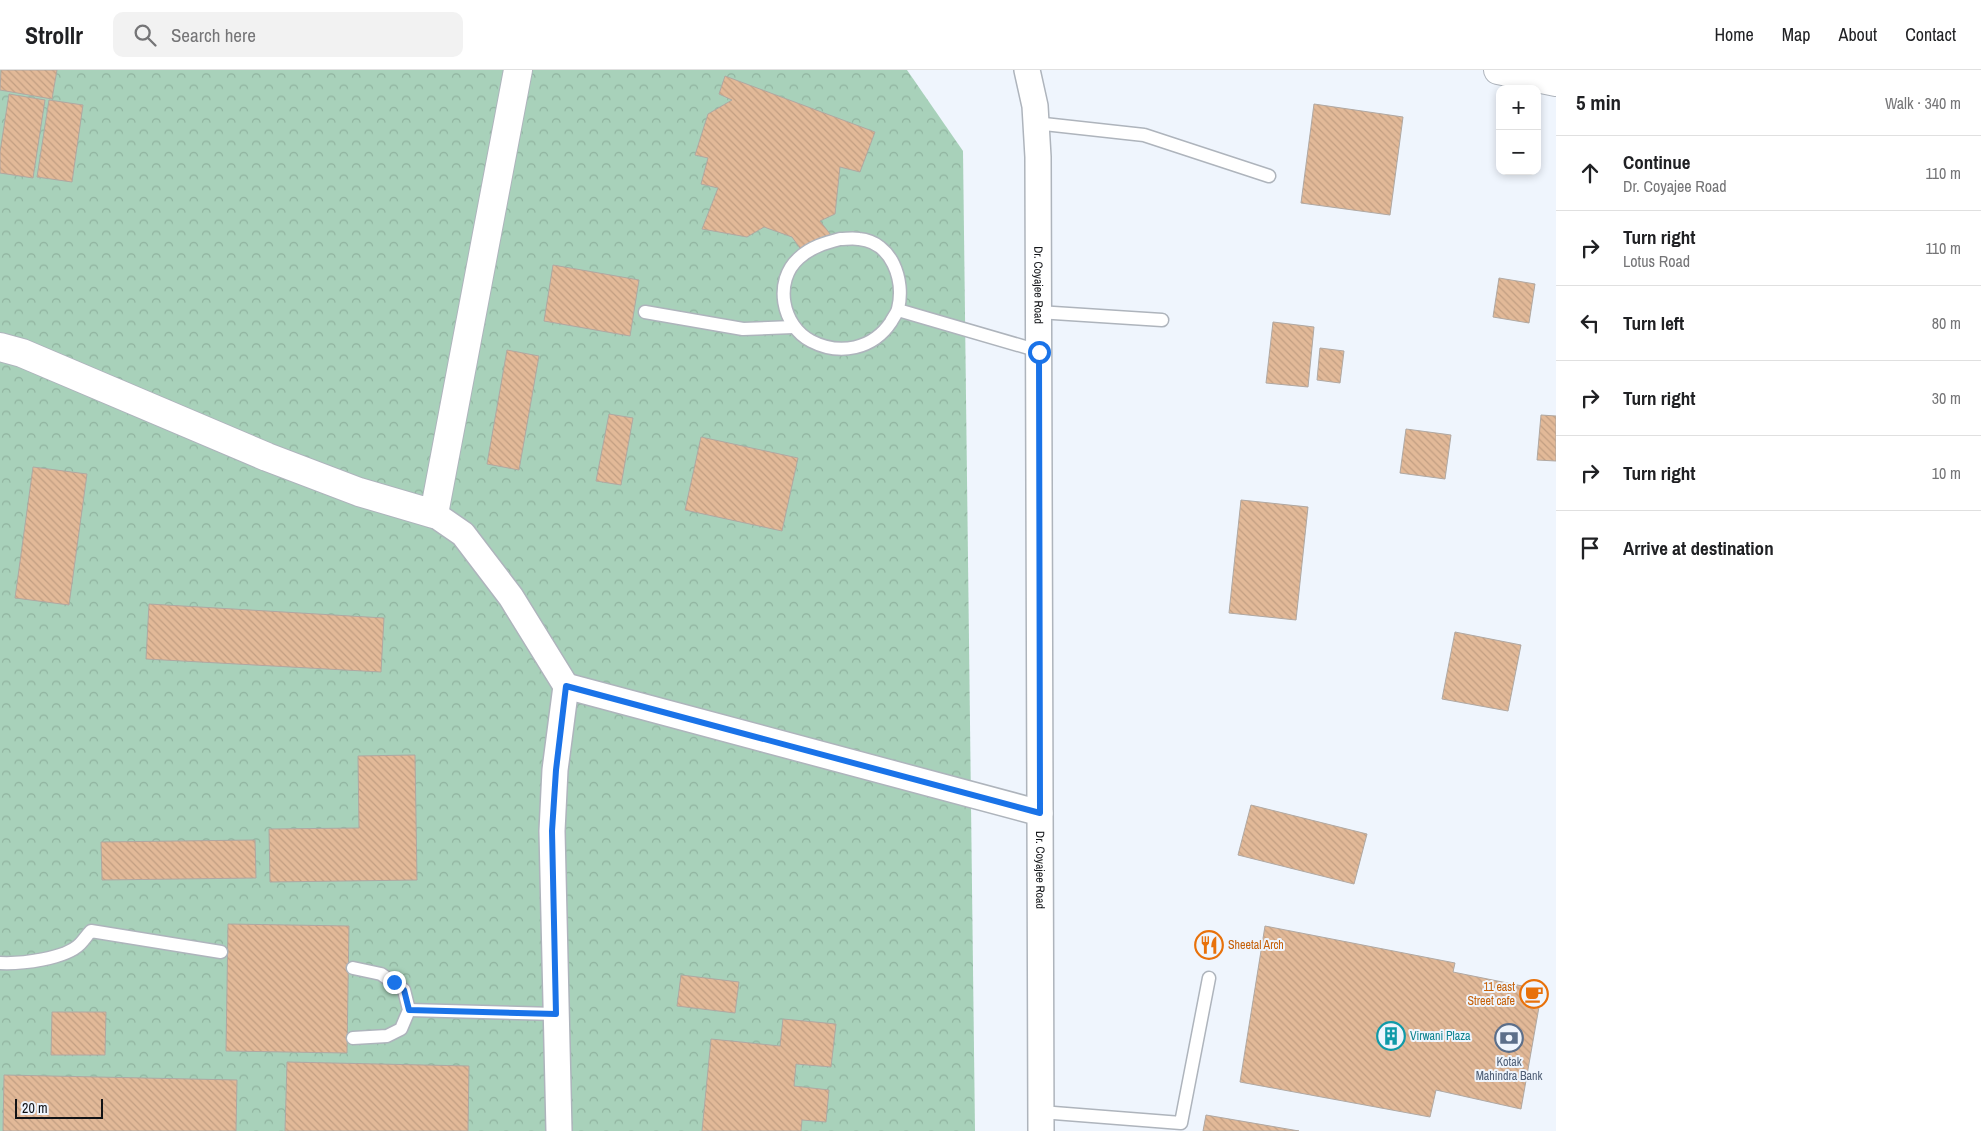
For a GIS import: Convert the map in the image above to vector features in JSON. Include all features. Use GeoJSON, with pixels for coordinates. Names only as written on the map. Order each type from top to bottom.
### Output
{"type":"FeatureCollection","features":[{"type":"Feature","properties":{"kind":"street"},"geometry":{"type":"LineString","coordinates":[[434,514],[518,70]]}},
{"type":"Feature","properties":{"kind":"street","name":"Dr. Coyajee Road"},"geometry":{"type":"LineString","coordinates":[[1027,70],[1035,106],[1038,157],[1041,1122]]}},
{"type":"Feature","properties":{"kind":"street"},"geometry":{"type":"LineString","coordinates":[[1498,70],[1556,82]]}},
{"type":"Feature","properties":{"kind":"street"},"geometry":{"type":"LineString","coordinates":[[0,348],[22,353],[267,457],[360,492],[434,514],[463,534],[511,598],[566,686],[556,770],[552,831],[559,1131]]}},
{"type":"Feature","properties":{"kind":"street"},"geometry":{"type":"LineString","coordinates":[[566,686],[1040,813]]}},
{"type":"Feature","properties":{"kind":"lane"},"geometry":{"type":"LineString","coordinates":[[1035,123],[1144,135],[1269,176]]}},
{"type":"Feature","properties":{"kind":"lane"},"geometry":{"type":"LineString","coordinates":[[860,238],[876,244],[889,254],[897,273],[900,288],[898,310],[886,329],[873,341],[854,348],[836,350],[819,345],[804,337],[793,327],[784,308],[784,290],[790,269],[799,258],[818,245],[840,239],[860,238]]}},
{"type":"Feature","properties":{"kind":"lane"},"geometry":{"type":"LineString","coordinates":[[898,310],[1039,352]]}},
{"type":"Feature","properties":{"kind":"lane"},"geometry":{"type":"LineString","coordinates":[[645,312],[743,329],[793,327]]}},
{"type":"Feature","properties":{"kind":"lane"},"geometry":{"type":"LineString","coordinates":[[1038,312],[1162,320]]}},
{"type":"Feature","properties":{"kind":"lane"},"geometry":{"type":"LineString","coordinates":[[0,963],[20,964],[54,956],[79,945],[91,931],[221,952]]}},
{"type":"Feature","properties":{"kind":"lane"},"geometry":{"type":"LineString","coordinates":[[353,968],[382,974],[394,982],[404,990],[409,1010],[401,1029],[387,1036],[353,1038]]}},
{"type":"Feature","properties":{"kind":"lane"},"geometry":{"type":"LineString","coordinates":[[1041,1122],[1182,1123],[1209,978]]}},
{"type":"Feature","properties":{"kind":"lane"},"geometry":{"type":"LineString","coordinates":[[409,1010],[556,1014]]}},
{"type":"Feature","properties":{"kind":"green space"},"geometry":{"type":"Polygon","coordinates":[[[0,70],[907,70],[963,151],[975,1131],[0,1131],[0,70]]]}},
{"type":"Feature","properties":{"kind":"building"},"geometry":{"type":"Polygon","coordinates":[[[1,70],[57,70],[52,99],[0,90],[1,70]]]}},
{"type":"Feature","properties":{"kind":"building"},"geometry":{"type":"Polygon","coordinates":[[[725,76],[875,132],[860,172],[840,167],[835,214],[820,221],[831,235],[802,251],[792,237],[764,227],[747,237],[702,229],[718,188],[701,184],[708,158],[695,155],[708,114],[732,100],[719,94],[725,76]]]}},
{"type":"Feature","properties":{"kind":"building"},"geometry":{"type":"Polygon","coordinates":[[[9,94],[45,100],[33,178],[0,173],[0,152],[9,94]]]}},
{"type":"Feature","properties":{"kind":"building"},"geometry":{"type":"Polygon","coordinates":[[[49,100],[83,105],[72,182],[37,177],[49,100]]]}},
{"type":"Feature","properties":{"kind":"building"},"geometry":{"type":"Polygon","coordinates":[[[1314,104],[1403,117],[1390,215],[1301,203],[1314,104]]]}},
{"type":"Feature","properties":{"kind":"building"},"geometry":{"type":"Polygon","coordinates":[[[553,265],[639,280],[630,336],[544,321],[553,265]]]}},
{"type":"Feature","properties":{"kind":"building"},"geometry":{"type":"Polygon","coordinates":[[[1499,278],[1535,284],[1529,323],[1493,317],[1499,278]]]}},
{"type":"Feature","properties":{"kind":"building"},"geometry":{"type":"Polygon","coordinates":[[[1273,322],[1314,327],[1308,387],[1266,383],[1273,322]]]}},
{"type":"Feature","properties":{"kind":"building"},"geometry":{"type":"Polygon","coordinates":[[[1320,348],[1344,351],[1340,383],[1317,380],[1320,348]]]}},
{"type":"Feature","properties":{"kind":"building"},"geometry":{"type":"Polygon","coordinates":[[[507,350],[539,356],[519,470],[487,464],[507,350]]]}},
{"type":"Feature","properties":{"kind":"building"},"geometry":{"type":"Polygon","coordinates":[[[609,414],[633,418],[621,485],[596,481],[609,414]]]}},
{"type":"Feature","properties":{"kind":"building"},"geometry":{"type":"Polygon","coordinates":[[[1541,415],[1556,416],[1556,461],[1537,460],[1541,415]]]}},
{"type":"Feature","properties":{"kind":"building"},"geometry":{"type":"Polygon","coordinates":[[[1406,429],[1451,435],[1445,479],[1400,473],[1406,429]]]}},
{"type":"Feature","properties":{"kind":"building"},"geometry":{"type":"Polygon","coordinates":[[[701,437],[798,458],[782,531],[685,510],[701,437]]]}},
{"type":"Feature","properties":{"kind":"building"},"geometry":{"type":"Polygon","coordinates":[[[33,467],[87,474],[69,605],[15,598],[33,467]]]}},
{"type":"Feature","properties":{"kind":"building"},"geometry":{"type":"Polygon","coordinates":[[[1241,500],[1308,507],[1296,620],[1229,613],[1241,500]]]}},
{"type":"Feature","properties":{"kind":"building"},"geometry":{"type":"Polygon","coordinates":[[[149,604],[384,618],[381,672],[146,659],[149,604]]]}},
{"type":"Feature","properties":{"kind":"building"},"geometry":{"type":"Polygon","coordinates":[[[1455,632],[1521,645],[1508,711],[1442,699],[1455,632]]]}},
{"type":"Feature","properties":{"kind":"building"},"geometry":{"type":"Polygon","coordinates":[[[415,755],[417,880],[270,882],[269,829],[359,828],[358,756],[415,755]]]}},
{"type":"Feature","properties":{"kind":"building"},"geometry":{"type":"Polygon","coordinates":[[[1251,805],[1367,834],[1354,884],[1238,855],[1251,805]]]}},
{"type":"Feature","properties":{"kind":"building"},"geometry":{"type":"Polygon","coordinates":[[[255,840],[256,878],[102,880],[101,842],[255,840]]]}},
{"type":"Feature","properties":{"kind":"building"},"geometry":{"type":"Polygon","coordinates":[[[228,924],[349,926],[347,1053],[226,1051],[228,924]]]}},
{"type":"Feature","properties":{"kind":"building","name":"Virwani Plaza"},"geometry":{"type":"Polygon","coordinates":[[[1265,926],[1455,963],[1453,972],[1542,990],[1521,1109],[1436,1090],[1430,1117],[1240,1082],[1265,926]]]}},
{"type":"Feature","properties":{"kind":"building"},"geometry":{"type":"Polygon","coordinates":[[[681,975],[739,982],[735,1013],[677,1006],[681,975]]]}},
{"type":"Feature","properties":{"kind":"building"},"geometry":{"type":"Polygon","coordinates":[[[52,1012],[106,1012],[105,1055],[51,1055],[52,1012]]]}},
{"type":"Feature","properties":{"kind":"building"},"geometry":{"type":"Polygon","coordinates":[[[783,1019],[836,1024],[831,1067],[796,1064],[794,1086],[829,1090],[826,1122],[802,1120],[801,1131],[702,1131],[711,1039],[780,1046],[783,1019]]]}},
{"type":"Feature","properties":{"kind":"building"},"geometry":{"type":"Polygon","coordinates":[[[287,1062],[469,1066],[468,1131],[285,1131],[287,1062]]]}},
{"type":"Feature","properties":{"kind":"building"},"geometry":{"type":"Polygon","coordinates":[[[4,1075],[237,1080],[236,1131],[3,1131],[4,1075]]]}},
{"type":"Feature","properties":{"kind":"building"},"geometry":{"type":"Polygon","coordinates":[[[1206,1115],[1299,1131],[1203,1131],[1206,1115]]]}},
{"type":"Feature","properties":{"kind":"place","name":"Sheetal Arch"},"geometry":{"type":"Point","coordinates":[1209,945]}},
{"type":"Feature","properties":{"kind":"place","name":"11 east Street cafe"},"geometry":{"type":"Point","coordinates":[1534,994]}},
{"type":"Feature","properties":{"kind":"place","name":"Virwani Plaza"},"geometry":{"type":"Point","coordinates":[1391,1036]}},
{"type":"Feature","properties":{"kind":"place","name":"Kotak Mahindra Bank"},"geometry":{"type":"Point","coordinates":[1509,1038]}},
{"type":"Feature","properties":{"kind":"route"},"geometry":{"type":"LineString","coordinates":[[394,982],[404,990],[409,1010],[556,1014],[552,831],[556,770],[566,686],[1040,813],[1039,352]]}}]}
